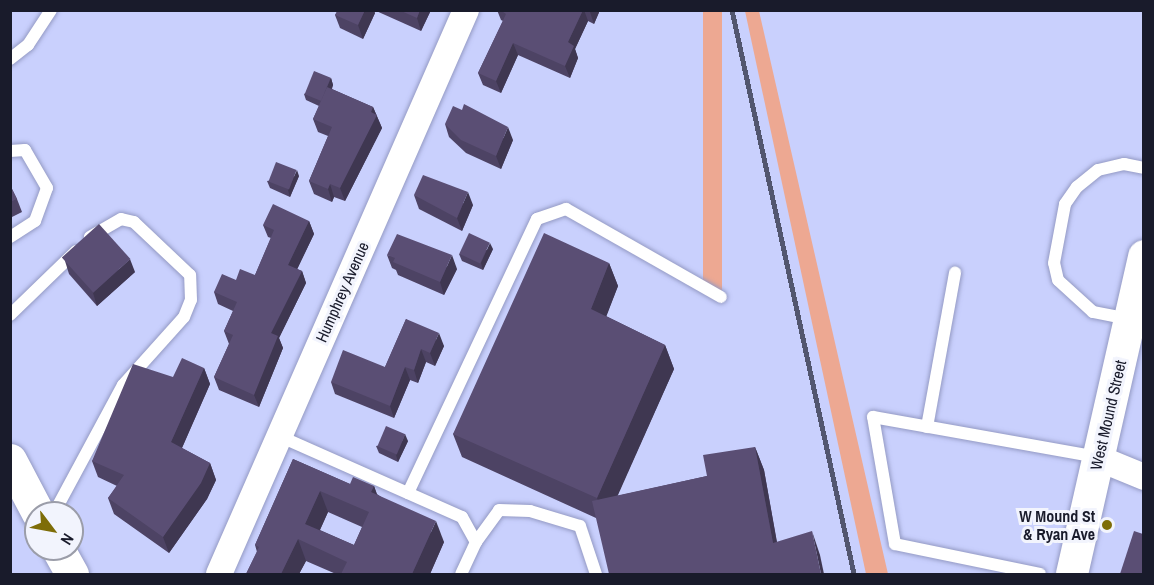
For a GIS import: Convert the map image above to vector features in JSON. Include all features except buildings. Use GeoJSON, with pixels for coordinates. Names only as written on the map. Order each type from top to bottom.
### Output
{"type":"FeatureCollection","features":[{"type":"Feature","properties":{"kind":"main road"},"geometry":{"type":"LineString","coordinates":[[10,460],[32,501]]}},
{"type":"Feature","properties":{"kind":"street","name":"Humphrey Avenue"},"geometry":{"type":"LineString","coordinates":[[219,574],[466,10]]}},
{"type":"Feature","properties":{"kind":"street","name":"West Mound Street"},"geometry":{"type":"LineString","coordinates":[[1072,574],[1143,256]]}},
{"type":"Feature","properties":{"kind":"street"},"geometry":{"type":"LineString","coordinates":[[1098,458],[1143,477]]}},
{"type":"Feature","properties":{"kind":"lane"},"geometry":{"type":"LineString","coordinates":[[10,59],[28,45],[51,10]]}},
{"type":"Feature","properties":{"kind":"lane"},"geometry":{"type":"LineString","coordinates":[[10,151],[25,150],[47,188],[35,221],[10,237]]}},
{"type":"Feature","properties":{"kind":"lane"},"geometry":{"type":"LineString","coordinates":[[1129,319],[1093,312],[1058,280],[1054,262],[1065,204],[1077,187],[1098,170],[1124,164],[1143,168]]}},
{"type":"Feature","properties":{"kind":"lane"},"geometry":{"type":"LineString","coordinates":[[408,493],[537,219],[566,208],[721,297]]}},
{"type":"Feature","properties":{"kind":"lane"},"geometry":{"type":"LineString","coordinates":[[10,315],[95,232],[121,219],[134,222],[190,274],[191,300],[184,317],[123,385],[60,501]]}},
{"type":"Feature","properties":{"kind":"lane"},"geometry":{"type":"LineString","coordinates":[[927,427],[955,273]]}},
{"type":"Feature","properties":{"kind":"lane"},"geometry":{"type":"LineString","coordinates":[[1040,574],[895,544],[873,417],[1098,458]]}},
{"type":"Feature","properties":{"kind":"lane"},"geometry":{"type":"LineString","coordinates":[[279,436],[462,517],[476,542]]}},
{"type":"Feature","properties":{"kind":"lane"},"geometry":{"type":"LineString","coordinates":[[461,574],[476,542],[499,510],[530,511],[580,526],[596,574]]}},
{"type":"Feature","properties":{"kind":"shaded area"},"geometry":{"type":"Polygon","coordinates":[[[703,11],[722,11],[722,292],[703,292],[703,11]]]}},
{"type":"Feature","properties":{"kind":"shaded area"},"geometry":{"type":"Polygon","coordinates":[[[745,11],[759,11],[888,574],[866,574],[745,11]]]}},
{"type":"Feature","properties":{"kind":"railway"},"geometry":{"type":"LineString","coordinates":[[732,10],[854,574]]}},
{"type":"Feature","properties":{"kind":"place","name":"W Mound St & Ryan Ave"},"geometry":{"type":"Point","coordinates":[1107,525]}}]}
